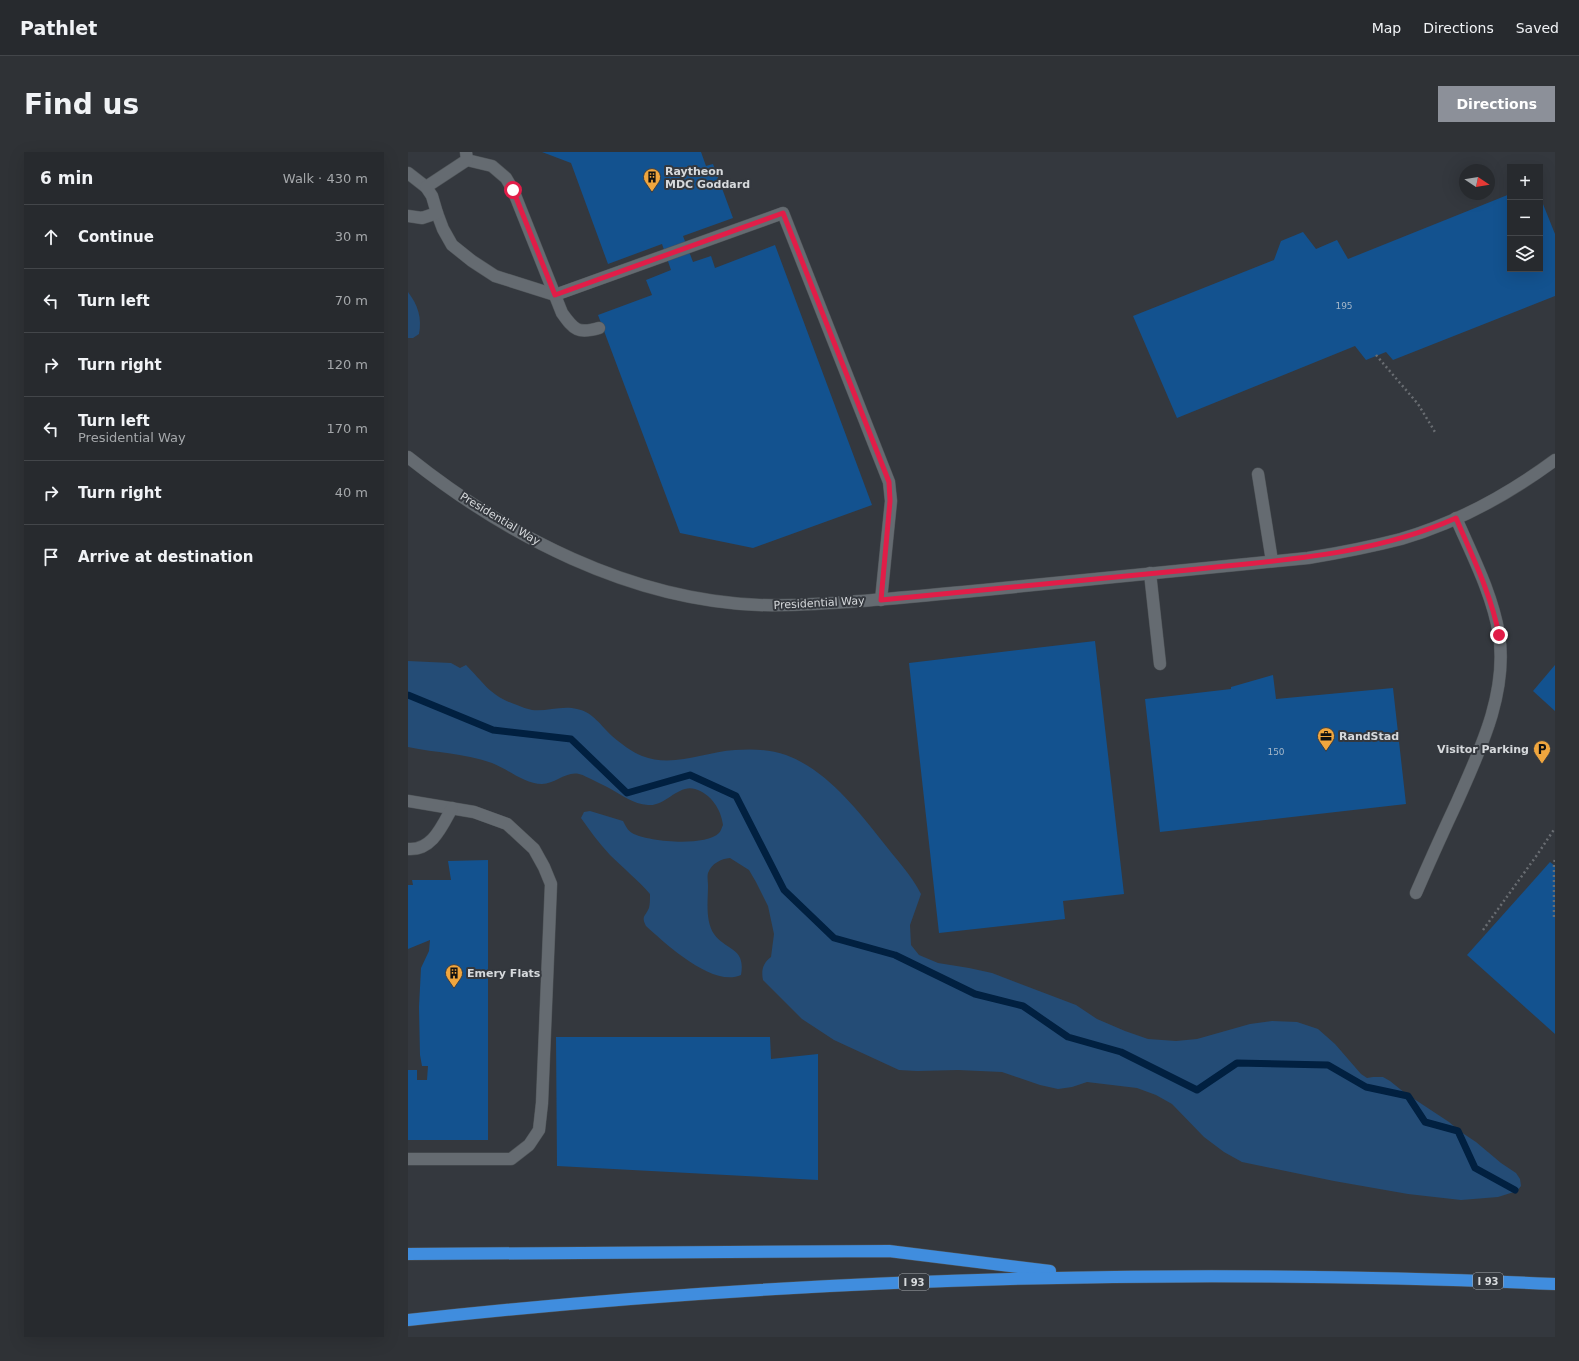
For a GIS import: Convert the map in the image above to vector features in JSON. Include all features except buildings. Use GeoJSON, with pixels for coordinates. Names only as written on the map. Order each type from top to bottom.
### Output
{"type":"FeatureCollection","features":[{"type":"Feature","properties":{"kind":"highway"},"geometry":{"type":"LineString","coordinates":[[408,1254],[889,1251],[1093,1277]]}},
{"type":"Feature","properties":{"kind":"highway","name":"I 93"},"geometry":{"type":"LineString","coordinates":[[408,1320],[564,1304],[773,1289],[929,1281],[1093,1277],[1337,1277],[1555,1284]]}},
{"type":"Feature","properties":{"kind":"street"},"geometry":{"type":"LineString","coordinates":[[426,187],[467,156],[492,166],[506,178],[519,203],[562,313],[571,325],[578,329],[586,331],[599,328]]}},
{"type":"Feature","properties":{"kind":"street"},"geometry":{"type":"LineString","coordinates":[[408,173],[426,187],[432,196],[433,215],[452,245],[472,261],[496,276],[555,295],[783,213],[889,482],[890,501],[881,600]]}},
{"type":"Feature","properties":{"kind":"street"},"geometry":{"type":"LineString","coordinates":[[408,216],[422,218],[433,215]]}},
{"type":"Feature","properties":{"kind":"street","name":"Presidential Way"},"geometry":{"type":"LineString","coordinates":[[408,457],[462,497],[520,533],[566,556],[655,588],[724,602],[756,605],[802,605],[881,600],[1272,561],[1336,553],[1379,545],[1432,528],[1456,518],[1483,506],[1511,490],[1555,460]]}},
{"type":"Feature","properties":{"kind":"street"},"geometry":{"type":"LineString","coordinates":[[1258,474],[1272,561]]}},
{"type":"Feature","properties":{"kind":"street"},"geometry":{"type":"LineString","coordinates":[[1416,893],[1482,745],[1496,697],[1500,671],[1500,648],[1494,612],[1486,589],[1456,518]]}},
{"type":"Feature","properties":{"kind":"street"},"geometry":{"type":"LineString","coordinates":[[1150,573],[1160,664]]}},
{"type":"Feature","properties":{"kind":"street"},"geometry":{"type":"LineString","coordinates":[[408,801],[474,812],[507,824],[534,849],[551,884],[542,1103],[539,1130],[529,1145],[511,1159],[408,1159]]}},
{"type":"Feature","properties":{"kind":"street"},"geometry":{"type":"LineString","coordinates":[[408,849],[416,849],[434,838],[452,808]]}},
{"type":"Feature","properties":{"kind":"path"},"geometry":{"type":"LineString","coordinates":[[1376,355],[1418,404],[1435,432]]}},
{"type":"Feature","properties":{"kind":"path"},"geometry":{"type":"LineString","coordinates":[[1483,930],[1555,828]]}},
{"type":"Feature","properties":{"kind":"path"},"geometry":{"type":"LineString","coordinates":[[1554,917],[1555,858]]}},
{"type":"Feature","properties":{"kind":"shaded area"},"geometry":{"type":"Polygon","coordinates":[[[408,292],[417,307],[420,323],[419,334],[413,338],[408,338],[408,292]]]}},
{"type":"Feature","properties":{"kind":"shaded area"},"geometry":{"type":"Polygon","coordinates":[[[408,661],[451,663],[460,668],[466,665],[483,684],[500,698],[528,709],[537,710],[571,708],[588,713],[612,736],[626,747],[642,756],[654,759],[677,760],[723,751],[754,750],[780,753],[801,762],[827,780],[851,803],[913,880],[921,894],[910,925],[911,945],[919,955],[938,963],[992,973],[1076,1005],[1097,1019],[1148,1039],[1176,1041],[1197,1039],[1250,1024],[1272,1021],[1297,1022],[1318,1029],[1335,1044],[1361,1074],[1367,1078],[1383,1077],[1449,1122],[1516,1173],[1520,1179],[1521,1186],[1517,1191],[1498,1197],[1461,1200],[1408,1194],[1334,1181],[1242,1162],[1224,1152],[1204,1137],[1172,1104],[1156,1095],[1137,1088],[1087,1082],[1072,1087],[1058,1089],[1040,1085],[1002,1072],[899,1070],[834,1040],[802,1019],[763,980],[762,973],[764,964],[771,957],[774,934],[768,906],[749,870],[730,858],[717,862],[708,873],[708,917],[711,929],[724,944],[738,954],[741,959],[742,966],[741,975],[730,977],[717,975],[690,962],[677,953],[646,926],[644,917],[649,908],[650,894],[610,855],[581,818],[584,812],[590,811],[623,821],[631,832],[650,839],[676,842],[702,840],[719,833],[723,825],[720,813],[706,794],[689,788],[677,792],[660,803],[648,805],[632,801],[579,774],[570,774],[547,783],[535,783],[522,779],[492,763],[482,760],[461,755],[408,747],[408,661]]]}},
{"type":"Feature","properties":{"kind":"waterway"},"geometry":{"type":"LineString","coordinates":[[408,695],[493,730],[571,739],[627,793],[690,775],[736,796],[784,890],[834,938],[895,955],[975,994],[1023,1006],[1068,1037],[1121,1052],[1197,1090],[1237,1063],[1328,1065],[1366,1087],[1408,1096],[1425,1122],[1458,1131],[1475,1168],[1515,1190]]}},
{"type":"Feature","properties":{"kind":"place","name":"Raytheon MDC Goddard"},"geometry":{"type":"Point","coordinates":[652,192]}},
{"type":"Feature","properties":{"kind":"place","name":"RandStad"},"geometry":{"type":"Point","coordinates":[1326,751]}},
{"type":"Feature","properties":{"kind":"place","name":"Visitor Parking"},"geometry":{"type":"Point","coordinates":[1542,764]}},
{"type":"Feature","properties":{"kind":"place","name":"Emery Flats"},"geometry":{"type":"Point","coordinates":[454,988]}},
{"type":"Feature","properties":{"kind":"route"},"geometry":{"type":"LineString","coordinates":[[513,190],[555,295],[783,213],[889,482],[891,492],[881,600],[1308,558],[1379,545],[1432,528],[1456,518],[1486,589],[1499,635]]}}]}
